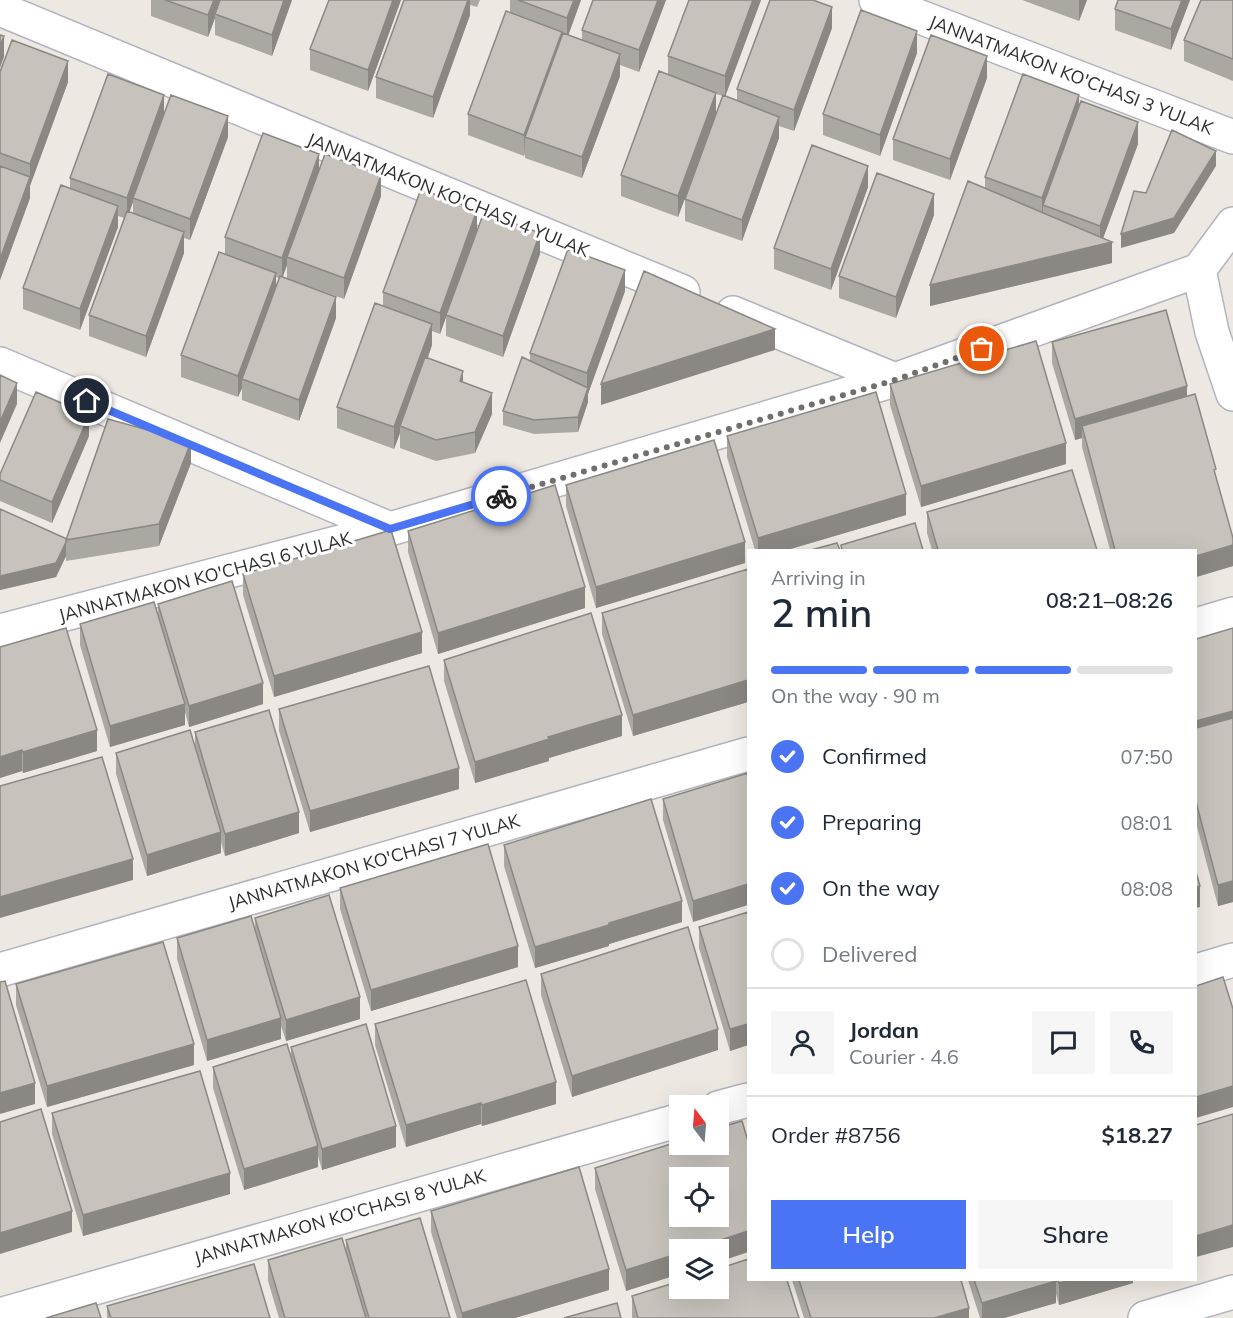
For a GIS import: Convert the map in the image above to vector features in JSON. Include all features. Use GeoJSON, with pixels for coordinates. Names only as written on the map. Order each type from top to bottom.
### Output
{"type":"FeatureCollection","features":[{"type":"Feature","properties":{"kind":"street","name":"JANNATMAKON KO'CHASI 3 YULAK"},"geometry":{"type":"LineString","coordinates":[[876,0],[1233,137]]}},
{"type":"Feature","properties":{"kind":"street","name":"JANNATMAKON KO'CHASI 4 YULAK"},"geometry":{"type":"LineString","coordinates":[[0,9],[895,380]]}},
{"type":"Feature","properties":{"kind":"street"},"geometry":{"type":"LineString","coordinates":[[1233,224],[1199,270],[1212,332],[1233,394]]}},
{"type":"Feature","properties":{"kind":"street","name":"JANNATMAKON KO'CHASI 6 YULAK"},"geometry":{"type":"LineString","coordinates":[[0,631],[390,529],[895,380],[1199,270]]}},
{"type":"Feature","properties":{"kind":"street"},"geometry":{"type":"LineString","coordinates":[[0,364],[390,529]]}},
{"type":"Feature","properties":{"kind":"street"},"geometry":{"type":"LineString","coordinates":[[1197,625],[1233,614]]}},
{"type":"Feature","properties":{"kind":"street","name":"JANNATMAKON KO'CHASI 7 YULAK"},"geometry":{"type":"LineString","coordinates":[[0,970],[747,754]]}},
{"type":"Feature","properties":{"kind":"street"},"geometry":{"type":"LineString","coordinates":[[1197,971],[1233,960]]}},
{"type":"Feature","properties":{"kind":"street"},"geometry":{"type":"LineString","coordinates":[[729,1105],[747,1100]]}},
{"type":"Feature","properties":{"kind":"street","name":"JANNATMAKON KO'CHASI 8 YULAK"},"geometry":{"type":"LineString","coordinates":[[0,1315],[669,1123]]}},
{"type":"Feature","properties":{"kind":"street"},"geometry":{"type":"LineString","coordinates":[[1145,1318],[1233,1293]]}},
{"type":"Feature","properties":{"kind":"building"},"geometry":{"type":"Polygon","coordinates":[[[165,0],[214,0],[208,15],[165,0]]]}},
{"type":"Feature","properties":{"kind":"building"},"geometry":{"type":"Polygon","coordinates":[[[220,0],[284,0],[272,35],[215,14],[220,0]]]}},
{"type":"Feature","properties":{"kind":"building"},"geometry":{"type":"Polygon","coordinates":[[[329,0],[393,0],[368,70],[310,49],[329,0]]]}},
{"type":"Feature","properties":{"kind":"building"},"geometry":{"type":"Polygon","coordinates":[[[404,0],[468,0],[433,97],[376,77],[404,0]]]}},
{"type":"Feature","properties":{"kind":"building"},"geometry":{"type":"Polygon","coordinates":[[[518,0],[574,0],[567,18],[518,0]]]}},
{"type":"Feature","properties":{"kind":"building"},"geometry":{"type":"Polygon","coordinates":[[[593,0],[658,0],[639,50],[582,30],[593,0]]]}},
{"type":"Feature","properties":{"kind":"building"},"geometry":{"type":"Polygon","coordinates":[[[689,0],[753,0],[725,76],[668,56],[689,0]]]}},
{"type":"Feature","properties":{"kind":"building"},"geometry":{"type":"Polygon","coordinates":[[[770,0],[813,0],[832,7],[794,110],[737,89],[770,0]]]}},
{"type":"Feature","properties":{"kind":"building"},"geometry":{"type":"Polygon","coordinates":[[[1118,0],[1182,0],[1171,29],[1115,9],[1118,0]]]}},
{"type":"Feature","properties":{"kind":"building"},"geometry":{"type":"Polygon","coordinates":[[[1201,0],[1233,0],[1233,59],[1184,40],[1201,0]]]}},
{"type":"Feature","properties":{"kind":"building"},"geometry":{"type":"Polygon","coordinates":[[[861,10],[917,31],[880,135],[823,114],[861,10]]]}},
{"type":"Feature","properties":{"kind":"building"},"geometry":{"type":"Polygon","coordinates":[[[506,11],[562,32],[524,135],[468,114],[506,11]]]}},
{"type":"Feature","properties":{"kind":"building"},"geometry":{"type":"Polygon","coordinates":[[[563,33],[620,54],[582,157],[525,137],[563,33]]]}},
{"type":"Feature","properties":{"kind":"building"},"geometry":{"type":"Polygon","coordinates":[[[931,35],[987,56],[950,159],[893,139],[931,35]]]}},
{"type":"Feature","properties":{"kind":"building"},"geometry":{"type":"Polygon","coordinates":[[[12,40],[68,61],[30,164],[0,153],[0,72],[12,40]]]}},
{"type":"Feature","properties":{"kind":"building"},"geometry":{"type":"Polygon","coordinates":[[[659,71],[716,93],[678,196],[621,175],[659,71]]]}},
{"type":"Feature","properties":{"kind":"building"},"geometry":{"type":"Polygon","coordinates":[[[108,74],[164,95],[127,198],[70,178],[108,74]]]}},
{"type":"Feature","properties":{"kind":"building"},"geometry":{"type":"Polygon","coordinates":[[[1023,74],[1079,95],[1042,198],[985,177],[1023,74]]]}},
{"type":"Feature","properties":{"kind":"building"},"geometry":{"type":"Polygon","coordinates":[[[171,95],[228,116],[190,219],[133,198],[171,95]]]}},
{"type":"Feature","properties":{"kind":"building"},"geometry":{"type":"Polygon","coordinates":[[[723,95],[779,117],[742,220],[685,199],[723,95]]]}},
{"type":"Feature","properties":{"kind":"building"},"geometry":{"type":"Polygon","coordinates":[[[1081,101],[1138,122],[1100,226],[1043,205],[1081,101]]]}},
{"type":"Feature","properties":{"kind":"building"},"geometry":{"type":"Polygon","coordinates":[[[1172,130],[1216,151],[1174,218],[1121,234],[1134,191],[1146,193],[1172,130]]]}},
{"type":"Feature","properties":{"kind":"building"},"geometry":{"type":"Polygon","coordinates":[[[263,133],[319,154],[282,258],[225,237],[263,133]]]}},
{"type":"Feature","properties":{"kind":"building"},"geometry":{"type":"Polygon","coordinates":[[[812,145],[868,166],[831,269],[774,248],[812,145]]]}},
{"type":"Feature","properties":{"kind":"building"},"geometry":{"type":"Polygon","coordinates":[[[325,154],[381,175],[344,278],[287,257],[325,154]]]}},
{"type":"Feature","properties":{"kind":"building"},"geometry":{"type":"Polygon","coordinates":[[[0,166],[30,177],[0,259],[0,166]]]}},
{"type":"Feature","properties":{"kind":"building"},"geometry":{"type":"Polygon","coordinates":[[[877,173],[934,194],[896,297],[839,276],[877,173]]]}},
{"type":"Feature","properties":{"kind":"building"},"geometry":{"type":"Polygon","coordinates":[[[968,181],[1112,242],[930,285],[968,181]]]}},
{"type":"Feature","properties":{"kind":"building"},"geometry":{"type":"Polygon","coordinates":[[[61,185],[118,206],[80,309],[23,288],[61,185]]]}},
{"type":"Feature","properties":{"kind":"building"},"geometry":{"type":"Polygon","coordinates":[[[421,189],[477,210],[440,313],[383,292],[421,189]]]}},
{"type":"Feature","properties":{"kind":"building"},"geometry":{"type":"Polygon","coordinates":[[[127,211],[184,232],[146,336],[89,315],[127,211]]]}},
{"type":"Feature","properties":{"kind":"building"},"geometry":{"type":"Polygon","coordinates":[[[484,212],[540,233],[503,336],[446,315],[484,212]]]}},
{"type":"Feature","properties":{"kind":"building"},"geometry":{"type":"Polygon","coordinates":[[[568,249],[625,270],[587,373],[530,353],[568,249]]]}},
{"type":"Feature","properties":{"kind":"building"},"geometry":{"type":"Polygon","coordinates":[[[219,252],[276,273],[238,376],[181,355],[219,252]]]}},
{"type":"Feature","properties":{"kind":"building"},"geometry":{"type":"Polygon","coordinates":[[[644,271],[775,329],[601,384],[644,271]]]}},
{"type":"Feature","properties":{"kind":"building"},"geometry":{"type":"Polygon","coordinates":[[[280,276],[336,297],[299,400],[242,379],[280,276]]]}},
{"type":"Feature","properties":{"kind":"building"},"geometry":{"type":"Polygon","coordinates":[[[375,303],[432,324],[394,427],[337,407],[375,303]]]}},
{"type":"Feature","properties":{"kind":"building"},"geometry":{"type":"Polygon","coordinates":[[[1166,310],[1187,386],[1075,419],[1052,342],[1166,310]]]}},
{"type":"Feature","properties":{"kind":"building"},"geometry":{"type":"Polygon","coordinates":[[[1036,341],[1066,443],[921,486],[890,384],[1036,341]]]}},
{"type":"Feature","properties":{"kind":"building"},"geometry":{"type":"Polygon","coordinates":[[[425,357],[463,371],[460,381],[492,393],[475,432],[436,440],[400,426],[425,357]]]}},
{"type":"Feature","properties":{"kind":"building"},"geometry":{"type":"Polygon","coordinates":[[[522,357],[588,388],[578,417],[534,420],[503,411],[522,357]]]}},
{"type":"Feature","properties":{"kind":"building"},"geometry":{"type":"Polygon","coordinates":[[[0,375],[17,383],[0,422],[0,375]]]}},
{"type":"Feature","properties":{"kind":"building"},"geometry":{"type":"Polygon","coordinates":[[[36,392],[89,415],[52,502],[0,480],[0,474],[36,392]]]}},
{"type":"Feature","properties":{"kind":"building"},"geometry":{"type":"Polygon","coordinates":[[[876,392],[906,494],[758,538],[727,436],[876,392]]]}},
{"type":"Feature","properties":{"kind":"building"},"geometry":{"type":"Polygon","coordinates":[[[1195,394],[1216,469],[1214,470],[1233,545],[1197,556],[1197,549],[1115,549],[1082,426],[1195,394]]]}},
{"type":"Feature","properties":{"kind":"building"},"geometry":{"type":"Polygon","coordinates":[[[108,419],[191,442],[159,524],[66,540],[108,419]]]}},
{"type":"Feature","properties":{"kind":"building"},"geometry":{"type":"Polygon","coordinates":[[[714,440],[745,542],[596,587],[566,485],[714,440]]]}},
{"type":"Feature","properties":{"kind":"building"},"geometry":{"type":"Polygon","coordinates":[[[1072,470],[1097,549],[938,549],[927,512],[1072,470]]]}},
{"type":"Feature","properties":{"kind":"building"},"geometry":{"type":"Polygon","coordinates":[[[555,485],[585,587],[438,633],[408,531],[555,485]]]}},
{"type":"Feature","properties":{"kind":"building"},"geometry":{"type":"Polygon","coordinates":[[[0,509],[67,539],[56,563],[0,576],[0,509]]]}},
{"type":"Feature","properties":{"kind":"building"},"geometry":{"type":"Polygon","coordinates":[[[915,523],[923,549],[842,549],[841,545],[915,523]]]}},
{"type":"Feature","properties":{"kind":"building"},"geometry":{"type":"Polygon","coordinates":[[[391,530],[422,632],[274,676],[243,574],[391,530]]]}},
{"type":"Feature","properties":{"kind":"building"},"geometry":{"type":"Polygon","coordinates":[[[837,543],[840,549],[815,549],[837,543]]]}},
{"type":"Feature","properties":{"kind":"building"},"geometry":{"type":"Polygon","coordinates":[[[747,569],[747,680],[633,715],[602,613],[747,569]]]}},
{"type":"Feature","properties":{"kind":"building"},"geometry":{"type":"Polygon","coordinates":[[[232,581],[263,683],[189,706],[158,604],[232,581]]]}},
{"type":"Feature","properties":{"kind":"building"},"geometry":{"type":"Polygon","coordinates":[[[154,602],[185,704],[110,726],[80,624],[154,602]]]}},
{"type":"Feature","properties":{"kind":"building"},"geometry":{"type":"Polygon","coordinates":[[[591,613],[622,715],[475,762],[444,660],[591,613]]]}},
{"type":"Feature","properties":{"kind":"building"},"geometry":{"type":"Polygon","coordinates":[[[66,628],[97,730],[0,757],[0,647],[66,628]]]}},
{"type":"Feature","properties":{"kind":"building"},"geometry":{"type":"Polygon","coordinates":[[[1233,628],[1233,711],[1197,721],[1197,639],[1233,628]]]}},
{"type":"Feature","properties":{"kind":"building"},"geometry":{"type":"Polygon","coordinates":[[[429,666],[459,768],[310,811],[279,709],[429,666]]]}},
{"type":"Feature","properties":{"kind":"building"},"geometry":{"type":"Polygon","coordinates":[[[269,710],[299,812],[225,834],[195,732],[269,710]]]}},
{"type":"Feature","properties":{"kind":"building"},"geometry":{"type":"Polygon","coordinates":[[[1233,718],[1233,881],[1218,885],[1197,806],[1197,728],[1233,718]]]}},
{"type":"Feature","properties":{"kind":"building"},"geometry":{"type":"Polygon","coordinates":[[[190,730],[221,832],[147,855],[116,753],[190,730]]]}},
{"type":"Feature","properties":{"kind":"building"},"geometry":{"type":"Polygon","coordinates":[[[102,757],[133,859],[0,897],[0,786],[102,757]]]}},
{"type":"Feature","properties":{"kind":"building"},"geometry":{"type":"Polygon","coordinates":[[[747,773],[747,884],[693,901],[663,799],[747,773]]]}},
{"type":"Feature","properties":{"kind":"building"},"geometry":{"type":"Polygon","coordinates":[[[651,799],[682,901],[535,947],[504,845],[651,799]]]}},
{"type":"Feature","properties":{"kind":"building"},"geometry":{"type":"Polygon","coordinates":[[[488,844],[518,946],[371,990],[340,888],[488,844]]]}},
{"type":"Feature","properties":{"kind":"building"},"geometry":{"type":"Polygon","coordinates":[[[329,895],[360,997],[286,1020],[255,918],[329,895]]]}},
{"type":"Feature","properties":{"kind":"building"},"geometry":{"type":"Polygon","coordinates":[[[747,912],[747,1024],[730,1029],[699,927],[747,912]]]}},
{"type":"Feature","properties":{"kind":"building"},"geometry":{"type":"Polygon","coordinates":[[[251,916],[281,1018],[207,1040],[177,938],[251,916]]]}},
{"type":"Feature","properties":{"kind":"building"},"geometry":{"type":"Polygon","coordinates":[[[688,927],[718,1029],[572,1076],[541,974],[688,927]]]}},
{"type":"Feature","properties":{"kind":"building"},"geometry":{"type":"Polygon","coordinates":[[[163,942],[194,1044],[47,1086],[16,984],[163,942]]]}},
{"type":"Feature","properties":{"kind":"building"},"geometry":{"type":"Polygon","coordinates":[[[1223,977],[1233,1009],[1233,1086],[1197,1097],[1197,986],[1223,977]]]}},
{"type":"Feature","properties":{"kind":"building"},"geometry":{"type":"Polygon","coordinates":[[[526,980],[556,1082],[406,1125],[375,1024],[526,980]]]}},
{"type":"Feature","properties":{"kind":"building"},"geometry":{"type":"Polygon","coordinates":[[[5,981],[35,1083],[0,1093],[0,982],[5,981]]]}},
{"type":"Feature","properties":{"kind":"building"},"geometry":{"type":"Polygon","coordinates":[[[366,1024],[396,1126],[322,1149],[291,1047],[366,1024]]]}},
{"type":"Feature","properties":{"kind":"building"},"geometry":{"type":"Polygon","coordinates":[[[287,1044],[318,1146],[244,1169],[213,1067],[287,1044]]]}},
{"type":"Feature","properties":{"kind":"building"},"geometry":{"type":"Polygon","coordinates":[[[200,1071],[230,1173],[83,1215],[52,1113],[200,1071]]]}},
{"type":"Feature","properties":{"kind":"building"},"geometry":{"type":"Polygon","coordinates":[[[41,1109],[72,1211],[0,1233],[0,1122],[41,1109]]]}},
{"type":"Feature","properties":{"kind":"building"},"geometry":{"type":"Polygon","coordinates":[[[1233,1114],[1233,1225],[1197,1236],[1197,1125],[1233,1114]]]}},
{"type":"Feature","properties":{"kind":"building"},"geometry":{"type":"Polygon","coordinates":[[[742,1121],[747,1138],[747,1231],[724,1239],[669,1239],[669,1256],[626,1270],[595,1168],[669,1144],[669,1155],[729,1155],[729,1125],[742,1121]]]}},
{"type":"Feature","properties":{"kind":"building"},"geometry":{"type":"Polygon","coordinates":[[[579,1167],[609,1269],[462,1313],[431,1211],[579,1167]]]}},
{"type":"Feature","properties":{"kind":"building"},"geometry":{"type":"Polygon","coordinates":[[[420,1218],[450,1318],[369,1318],[346,1240],[420,1218]]]}},
{"type":"Feature","properties":{"kind":"building"},"geometry":{"type":"Polygon","coordinates":[[[342,1238],[366,1318],[285,1318],[268,1260],[342,1238]]]}},
{"type":"Feature","properties":{"kind":"building"},"geometry":{"type":"Polygon","coordinates":[[[747,1259],[747,1281],[787,1281],[799,1318],[638,1318],[632,1296],[669,1284],[669,1299],[729,1299],[729,1265],[747,1259]]]}},
{"type":"Feature","properties":{"kind":"building"},"geometry":{"type":"Polygon","coordinates":[[[254,1264],[270,1318],[111,1318],[107,1306],[254,1264]]]}},
{"type":"Feature","properties":{"kind":"building"},"geometry":{"type":"Polygon","coordinates":[[[799,1281],[961,1281],[969,1308],[934,1318],[811,1318],[799,1281]]]}},
{"type":"Feature","properties":{"kind":"building"},"geometry":{"type":"Polygon","coordinates":[[[974,1281],[1056,1281],[982,1303],[974,1281]]]}},
{"type":"Feature","properties":{"kind":"building"},"geometry":{"type":"Polygon","coordinates":[[[96,1303],[101,1318],[46,1318],[96,1303]]]}},
{"type":"Feature","properties":{"kind":"building"},"geometry":{"type":"Polygon","coordinates":[[[617,1303],[621,1318],[564,1318],[617,1303]]]}},
{"type":"Feature","properties":{"kind":"way so far"},"geometry":{"type":"LineString","coordinates":[[501,496],[895,380],[982,349]]}},
{"type":"Feature","properties":{"kind":"route"},"geometry":{"type":"LineString","coordinates":[[87,401],[390,529],[501,496]]}}]}
